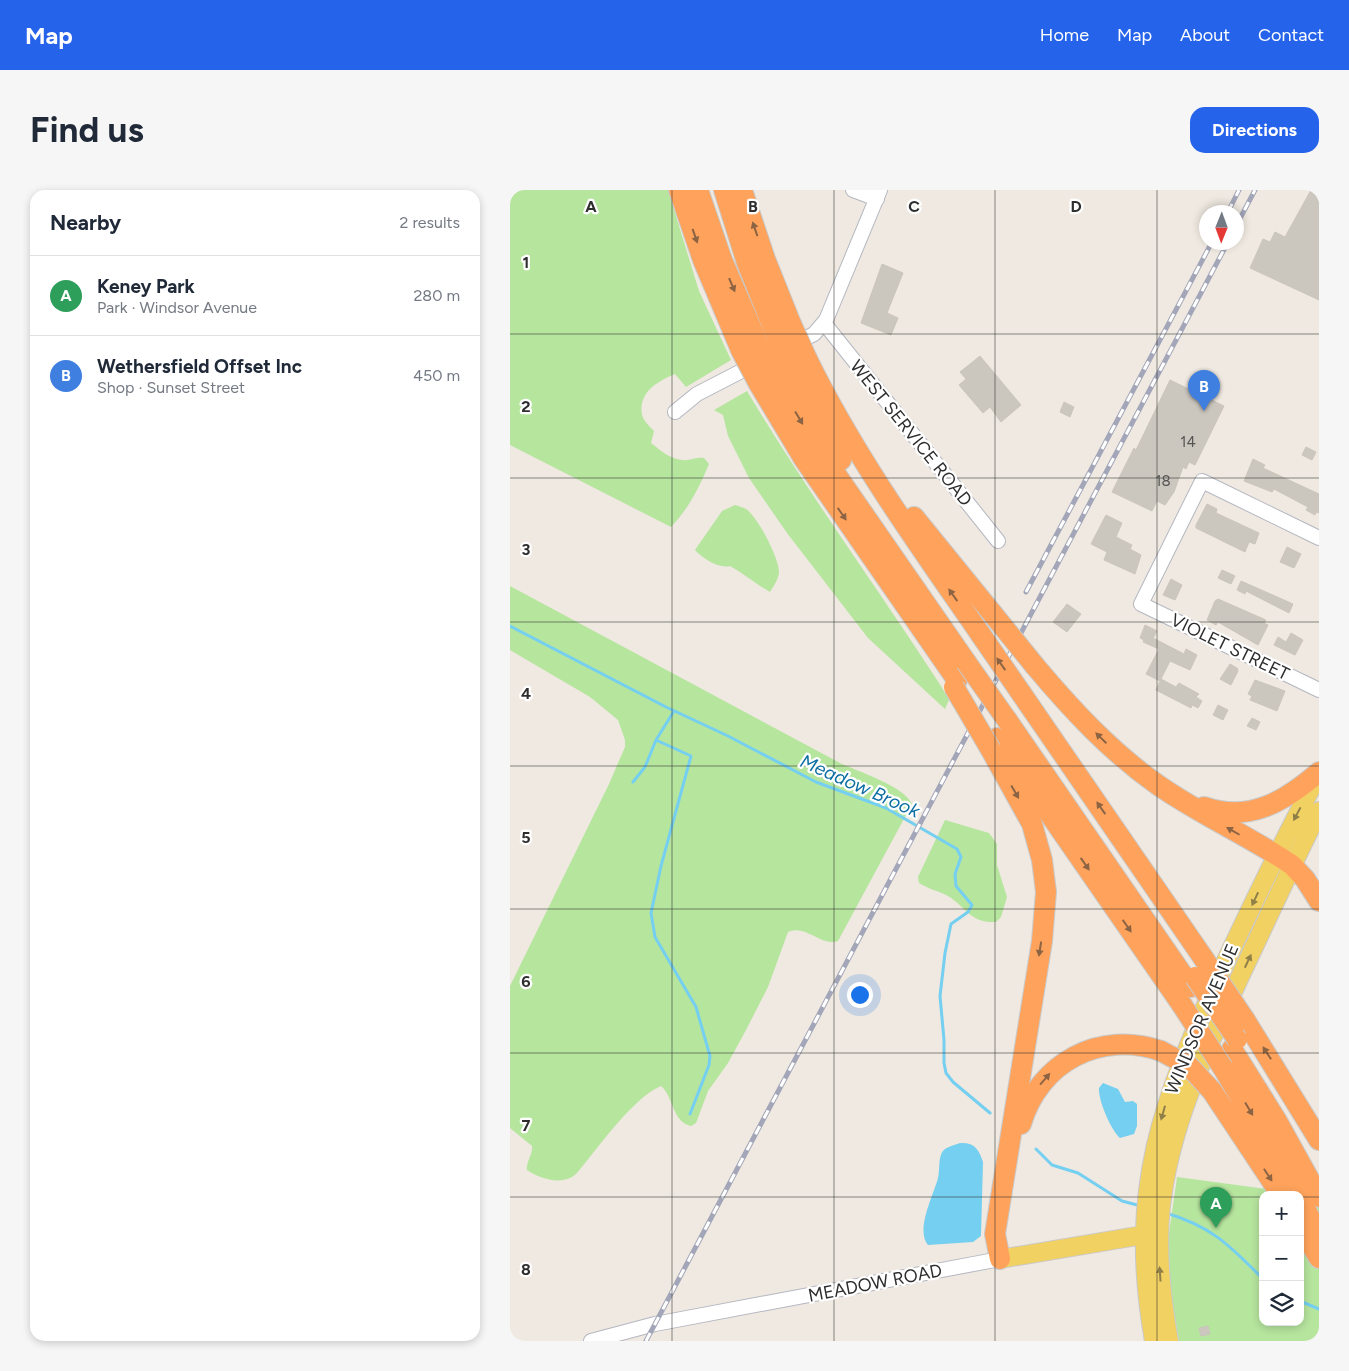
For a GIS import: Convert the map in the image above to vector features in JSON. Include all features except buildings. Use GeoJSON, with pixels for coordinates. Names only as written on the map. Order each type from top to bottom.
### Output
{"type":"FeatureCollection","features":[{"type":"Feature","properties":{"kind":"highway"},"geometry":{"type":"LineString","coordinates":[[679,190],[703,260],[749,345],[833,410],[869,471],[1246,1020],[1319,1140]]}},
{"type":"Feature","properties":{"kind":"highway"},"geometry":{"type":"LineString","coordinates":[[698,190],[749,345]]}},
{"type":"Feature","properties":{"kind":"highway"},"geometry":{"type":"LineString","coordinates":[[724,190],[745,255],[783,328]]}},
{"type":"Feature","properties":{"kind":"highway"},"geometry":{"type":"LineString","coordinates":[[742,190],[770,273],[783,328],[783,372],[804,459],[941,657],[955,683],[994,744],[1182,1006],[1223,1068],[1296,1191]]}},
{"type":"Feature","properties":{"kind":"highway"},"geometry":{"type":"LineString","coordinates":[[783,372],[807,432],[969,657],[1234,1044],[1275,1099],[1319,1176]]}},
{"type":"Feature","properties":{"kind":"highway"},"geometry":{"type":"LineString","coordinates":[[869,471],[904,506],[1035,666],[1106,743],[1135,768],[1172,794],[1284,860],[1306,879],[1319,901]]}},
{"type":"Feature","properties":{"kind":"highway"},"geometry":{"type":"LineString","coordinates":[[994,744],[1032,824],[1042,860],[1046,892],[1042,941],[995,1234],[1000,1259]]}},
{"type":"Feature","properties":{"kind":"highway"},"geometry":{"type":"LineString","coordinates":[[1172,794],[1218,811],[1250,812],[1266,808],[1281,801],[1319,773]]}},
{"type":"Feature","properties":{"kind":"highway"},"geometry":{"type":"LineString","coordinates":[[1000,1259],[1020,1125],[1028,1105],[1041,1083],[1064,1062],[1094,1048],[1124,1044],[1161,1051],[1189,1066],[1212,1091],[1278,1191]]}},
{"type":"Feature","properties":{"kind":"highway"},"geometry":{"type":"LineString","coordinates":[[1234,1044],[1319,1197]]}},
{"type":"Feature","properties":{"kind":"highway"},"geometry":{"type":"LineString","coordinates":[[1304,1206],[1319,1234]]}},
{"type":"Feature","properties":{"kind":"highway"},"geometry":{"type":"LineString","coordinates":[[1304,1233],[1319,1258]]}},
{"type":"Feature","properties":{"kind":"main road","name":"WINDSOR AVENUE"},"geometry":{"type":"LineString","coordinates":[[1154,1341],[1145,1278],[1153,1218],[1155,1143],[1177,1071],[1284,860],[1319,773]]}},
{"type":"Feature","properties":{"kind":"main road","name":"WINDSOR AVENUE"},"geometry":{"type":"LineString","coordinates":[[1284,860],[1319,810]]}},
{"type":"Feature","properties":{"kind":"main road","name":"MEADOW ROAD"},"geometry":{"type":"LineString","coordinates":[[1000,1259],[1153,1218]]}},
{"type":"Feature","properties":{"kind":"main road","name":"WINDSOR AVENUE"},"geometry":{"type":"LineString","coordinates":[[1153,1218],[1169,1341]]}},
{"type":"Feature","properties":{"kind":"street"},"geometry":{"type":"LineString","coordinates":[[675,412],[697,394],[809,337],[824,324],[878,194],[853,190]]}},
{"type":"Feature","properties":{"kind":"street","name":"WEST SERVICE ROAD"},"geometry":{"type":"LineString","coordinates":[[824,324],[998,541]]}},
{"type":"Feature","properties":{"kind":"street","name":"VIOLET STREET"},"geometry":{"type":"LineString","coordinates":[[1319,538],[1202,482],[1141,604],[1319,690]]}},
{"type":"Feature","properties":{"kind":"street","name":"MEADOW ROAD"},"geometry":{"type":"LineString","coordinates":[[591,1341],[655,1324],[1000,1259]]}},
{"type":"Feature","properties":{"kind":"green space"},"geometry":{"type":"Polygon","coordinates":[[[510,190],[668,190],[699,291],[731,360],[686,387],[675,374],[651,388],[643,400],[642,415],[654,431],[651,443],[673,458],[688,460],[704,458],[709,464],[693,497],[671,527],[510,445],[510,190]]]}},
{"type":"Feature","properties":{"kind":"green space"},"geometry":{"type":"Polygon","coordinates":[[[747,391],[818,503],[941,686],[949,700],[945,709],[868,638],[787,533],[749,478],[728,436],[723,415],[714,410],[747,391]]]}},
{"type":"Feature","properties":{"kind":"green space"},"geometry":{"type":"Polygon","coordinates":[[[735,505],[751,513],[767,538],[775,557],[779,574],[770,592],[730,566],[721,566],[711,562],[695,550],[722,511],[735,505]]]}},
{"type":"Feature","properties":{"kind":"green space"},"geometry":{"type":"Polygon","coordinates":[[[510,586],[840,763],[891,785],[907,797],[912,804],[838,941],[826,941],[801,931],[788,932],[768,987],[728,1063],[708,1091],[696,1123],[691,1126],[680,1120],[661,1086],[638,1101],[576,1174],[565,1180],[552,1180],[527,1170],[532,1146],[510,1128],[510,986],[609,784],[625,747],[625,740],[618,720],[590,697],[510,650],[510,586]]]}},
{"type":"Feature","properties":{"kind":"green space"},"geometry":{"type":"Polygon","coordinates":[[[945,820],[989,833],[997,844],[997,865],[1007,897],[1001,917],[996,922],[987,922],[975,918],[948,896],[919,883],[918,877],[945,820]]]}},
{"type":"Feature","properties":{"kind":"green space"},"geometry":{"type":"Polygon","coordinates":[[[1177,1177],[1282,1191],[1259,1191],[1259,1326],[1304,1326],[1304,1191],[1295,1191],[1319,1187],[1319,1341],[1179,1341],[1165,1261],[1177,1177]]]}},
{"type":"Feature","properties":{"kind":"water"},"geometry":{"type":"Polygon","coordinates":[[[1103,1083],[1118,1089],[1125,1102],[1133,1101],[1137,1104],[1137,1126],[1134,1134],[1120,1138],[1116,1134],[1106,1114],[1099,1093],[1099,1088],[1103,1083]]]}},
{"type":"Feature","properties":{"kind":"water"},"geometry":{"type":"Polygon","coordinates":[[[960,1143],[975,1147],[980,1153],[983,1162],[981,1236],[973,1242],[928,1245],[925,1238],[924,1221],[938,1178],[940,1157],[948,1147],[960,1143]]]}},
{"type":"Feature","properties":{"kind":"waterway","name":"Meadow Brook"},"geometry":{"type":"LineString","coordinates":[[510,626],[816,782],[886,808],[957,849],[961,857],[955,874],[956,886],[972,905],[968,912],[951,924],[945,953],[940,996],[944,1063],[946,1073],[953,1082],[990,1113]]}},
{"type":"Feature","properties":{"kind":"waterway"},"geometry":{"type":"LineString","coordinates":[[674,711],[656,740],[691,756],[661,866],[651,913],[655,937],[696,1007],[710,1056],[709,1065],[690,1114]]}},
{"type":"Feature","properties":{"kind":"waterway"},"geometry":{"type":"LineString","coordinates":[[633,782],[645,767],[656,740]]}},
{"type":"Feature","properties":{"kind":"waterway","name":"Meadow Brook"},"geometry":{"type":"LineString","coordinates":[[1036,1149],[1052,1165],[1078,1173],[1122,1201],[1141,1206]]}},
{"type":"Feature","properties":{"kind":"waterway","name":"Meadow Brook"},"geometry":{"type":"LineString","coordinates":[[1166,1213],[1209,1231],[1230,1247],[1259,1275]]}},
{"type":"Feature","properties":{"kind":"waterway","name":"Meadow Brook"},"geometry":{"type":"LineString","coordinates":[[1304,1303],[1319,1309]]}},
{"type":"Feature","properties":{"kind":"railway"},"geometry":{"type":"LineString","coordinates":[[1232,205],[1239,190]]}},
{"type":"Feature","properties":{"kind":"railway"},"geometry":{"type":"LineString","coordinates":[[1244,211],[1255,190]]}},
{"type":"Feature","properties":{"kind":"railway"},"geometry":{"type":"LineString","coordinates":[[1026,592],[1208,250]]}},
{"type":"Feature","properties":{"kind":"railway"},"geometry":{"type":"LineString","coordinates":[[646,1341],[1224,250]]}},
{"type":"Feature","properties":{"kind":"place","name":"Wethersfield Offset Inc"},"geometry":{"type":"Point","coordinates":[1204,411]}},
{"type":"Feature","properties":{"kind":"place","name":"Keney Park"},"geometry":{"type":"Point","coordinates":[1216,1228]}}]}
